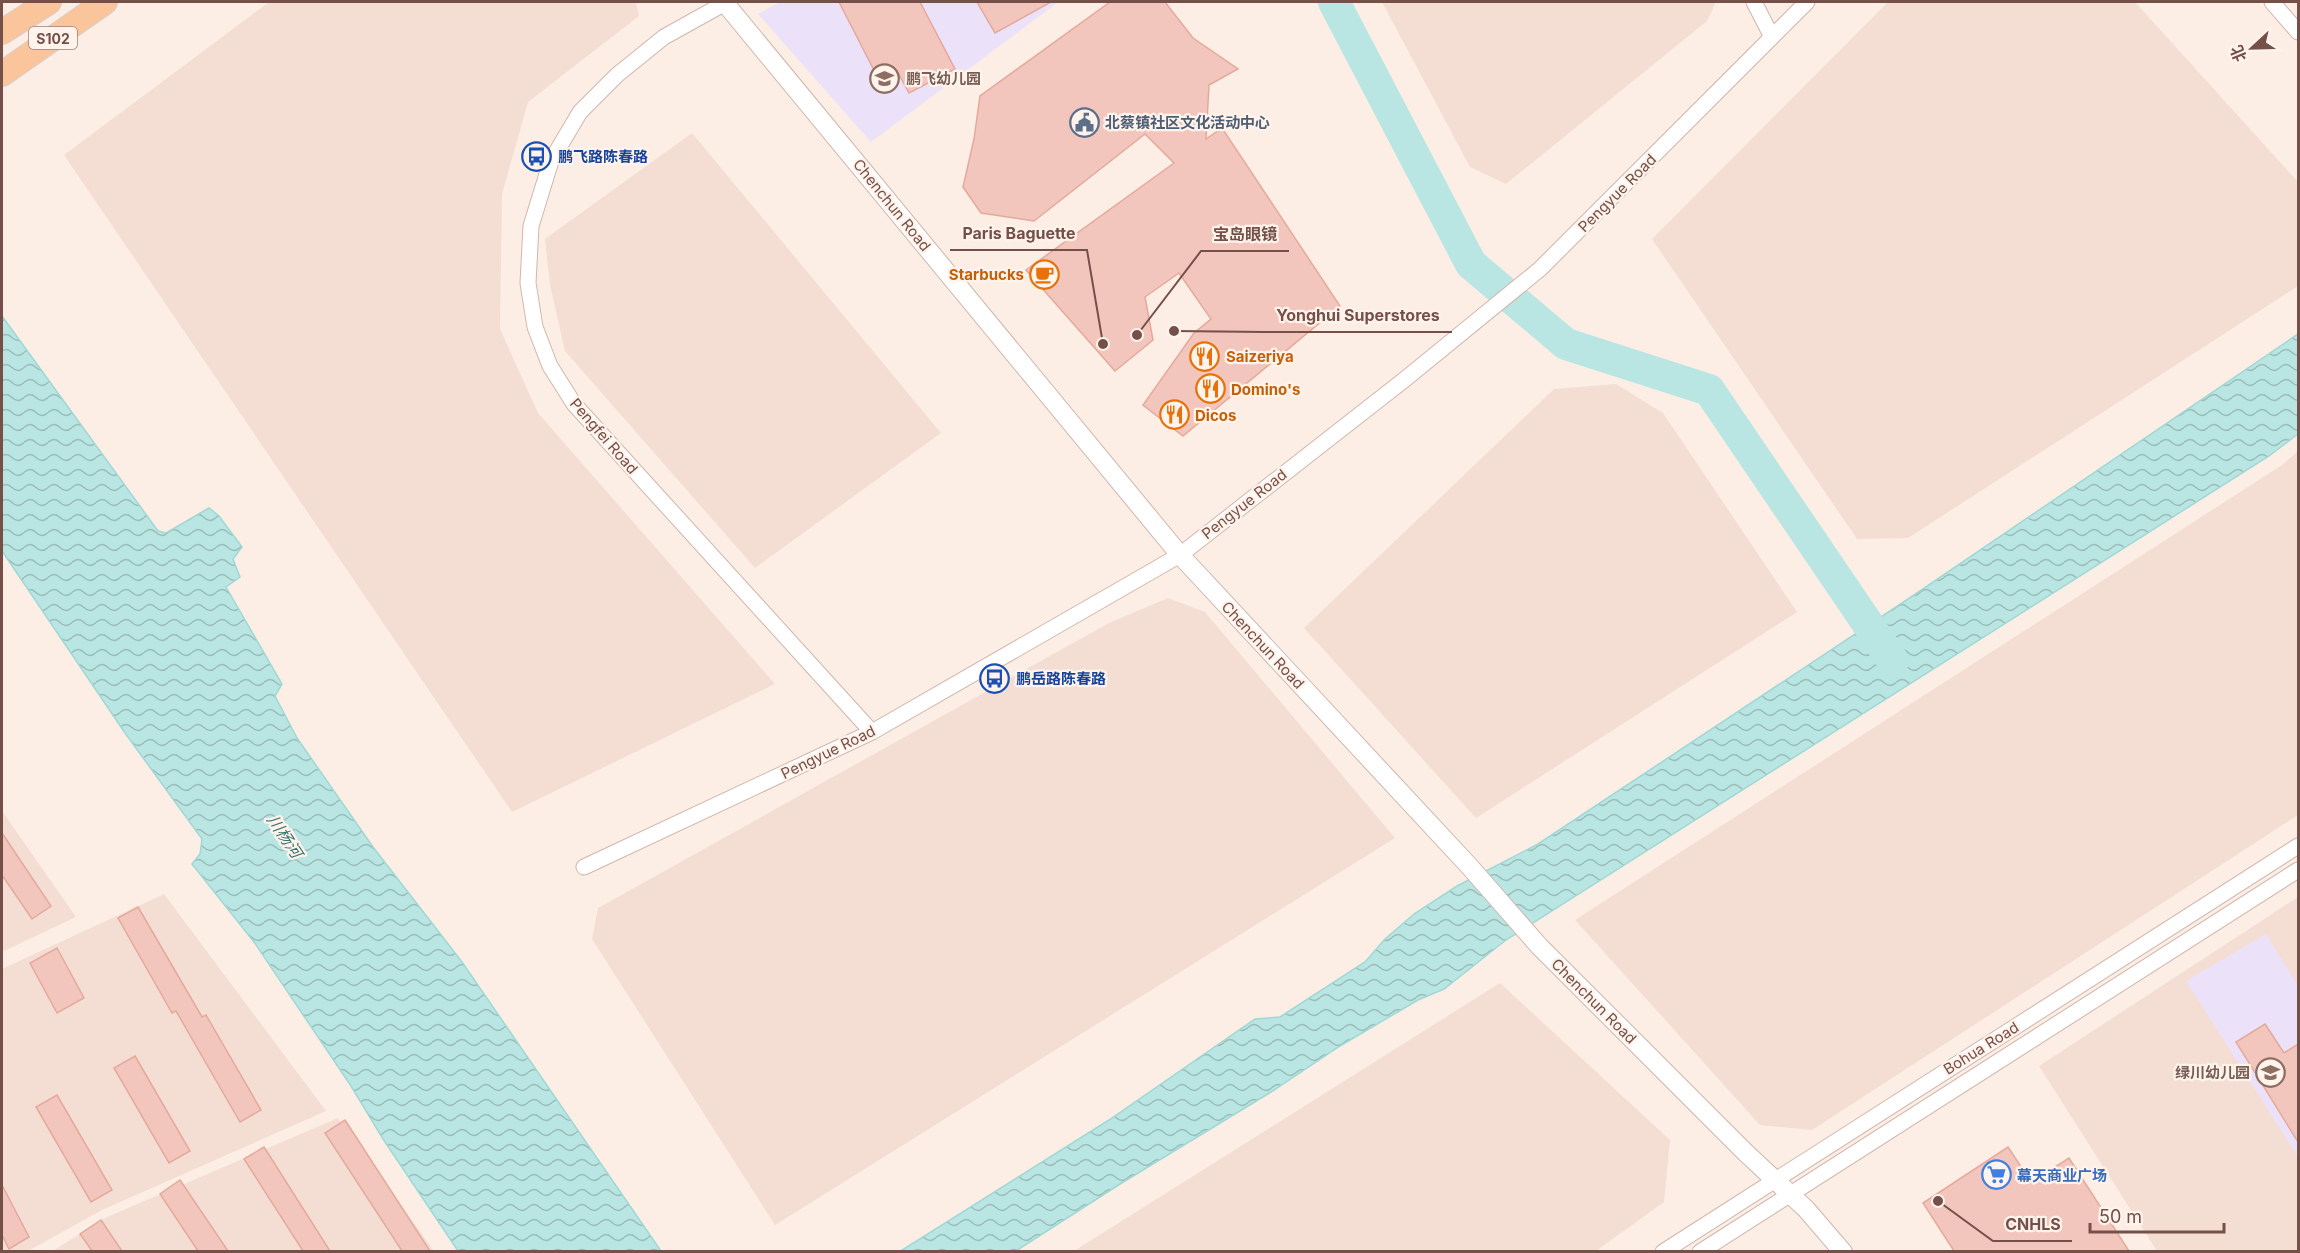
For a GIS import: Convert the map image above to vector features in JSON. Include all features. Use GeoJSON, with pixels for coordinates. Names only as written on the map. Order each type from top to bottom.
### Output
{"type":"FeatureCollection","features":[{"type":"Feature","properties":{"kind":"main road","name":"S102"},"geometry":{"type":"LineString","coordinates":[[2,32],[49,2]]}},
{"type":"Feature","properties":{"kind":"main road","name":"S102"},"geometry":{"type":"LineString","coordinates":[[2,74],[105,2]]}},
{"type":"Feature","properties":{"kind":"street","name":"Chenchun Road"},"geometry":{"type":"LineString","coordinates":[[725,2],[1180,555],[1470,867],[1539,946],[1790,1194],[1843,1251]]}},
{"type":"Feature","properties":{"kind":"street","name":"Pengfei Road"},"geometry":{"type":"LineString","coordinates":[[725,2],[664,37],[617,75],[580,112],[551,161],[531,226],[528,282],[535,327],[550,366],[574,404],[872,732]]}},
{"type":"Feature","properties":{"kind":"street"},"geometry":{"type":"LineString","coordinates":[[1754,2],[1772,38]]}},
{"type":"Feature","properties":{"kind":"street","name":"Pengyue Road"},"geometry":{"type":"LineString","coordinates":[[584,867],[872,732],[1180,555],[1452,342],[1540,269],[1807,2]]}},
{"type":"Feature","properties":{"kind":"street"},"geometry":{"type":"LineString","coordinates":[[2272,2],[2298,32]]}},
{"type":"Feature","properties":{"kind":"street","name":"Bohua Road"},"geometry":{"type":"LineString","coordinates":[[1663,1251],[2298,846]]}},
{"type":"Feature","properties":{"kind":"street","name":"Bohua Road"},"geometry":{"type":"LineString","coordinates":[[1701,1251],[2298,870]]}},
{"type":"Feature","properties":{"kind":"shaded area"},"geometry":{"type":"Polygon","coordinates":[[[269,2],[636,2],[639,16],[528,102],[502,194],[500,329],[538,413],[775,684],[512,812],[64,155],[269,2]]]}},
{"type":"Feature","properties":{"kind":"shaded area","name":"鹏飞幼儿园"},"geometry":{"type":"Polygon","coordinates":[[[780,2],[1058,2],[871,142],[758,14],[780,2]]]}},
{"type":"Feature","properties":{"kind":"shaded area"},"geometry":{"type":"Polygon","coordinates":[[[1382,2],[1716,2],[1707,21],[1506,184],[1470,167],[1382,2]]]}},
{"type":"Feature","properties":{"kind":"shaded area"},"geometry":{"type":"Polygon","coordinates":[[[1888,2],[2135,2],[2298,182],[2298,286],[1908,538],[1857,539],[1652,239],[1888,2]]]}},
{"type":"Feature","properties":{"kind":"shaded area"},"geometry":{"type":"Polygon","coordinates":[[[692,133],[941,433],[755,568],[565,351],[550,285],[545,239],[692,133]]]}},
{"type":"Feature","properties":{"kind":"shaded area"},"geometry":{"type":"Polygon","coordinates":[[[1616,384],[1663,413],[1797,612],[1476,818],[1304,628],[1554,389],[1616,384]]]}},
{"type":"Feature","properties":{"kind":"shaded area"},"geometry":{"type":"Polygon","coordinates":[[[2298,451],[2298,815],[1812,1130],[1760,1125],[1575,920],[2282,465],[2298,451]]]}},
{"type":"Feature","properties":{"kind":"shaded area"},"geometry":{"type":"Polygon","coordinates":[[[1168,598],[1205,612],[1395,838],[775,1225],[592,939],[598,908],[1109,623],[1168,598]]]}},
{"type":"Feature","properties":{"kind":"shaded area"},"geometry":{"type":"Polygon","coordinates":[[[2,811],[76,917],[2,952],[2,811]]]}},
{"type":"Feature","properties":{"kind":"shaded area"},"geometry":{"type":"Polygon","coordinates":[[[164,894],[326,1111],[102,1210],[28,1251],[2,1251],[2,969],[164,894]]]}},
{"type":"Feature","properties":{"kind":"shaded area"},"geometry":{"type":"Polygon","coordinates":[[[2298,897],[2298,1251],[2157,1251],[2039,1066],[2298,897]]]}},
{"type":"Feature","properties":{"kind":"shaded area","name":"绿川幼儿园"},"geometry":{"type":"Polygon","coordinates":[[[2266,934],[2298,986],[2298,1157],[2186,981],[2266,934]]]}},
{"type":"Feature","properties":{"kind":"shaded area"},"geometry":{"type":"Polygon","coordinates":[[[1500,983],[1670,1140],[1664,1202],[1596,1251],[1074,1251],[1500,983]]]}},
{"type":"Feature","properties":{"kind":"shaded area"},"geometry":{"type":"Polygon","coordinates":[[[338,1118],[434,1251],[51,1252],[107,1217],[338,1118]]]}},
{"type":"Feature","properties":{"kind":"water","name":"川杨河"},"geometry":{"type":"Polygon","coordinates":[[[2,316],[158,531],[166,533],[209,508],[219,516],[242,547],[233,559],[240,577],[226,587],[282,684],[275,696],[297,738],[373,847],[462,962],[661,1251],[458,1251],[254,942],[192,864],[200,854],[202,839],[125,733],[2,551],[2,316]]]}},
{"type":"Feature","properties":{"kind":"water"},"geometry":{"type":"Polygon","coordinates":[[[2298,334],[2298,434],[2269,456],[1506,940],[1444,989],[1418,1000],[1340,1046],[1271,1092],[1120,1184],[1016,1251],[899,1252],[1109,1120],[1255,1019],[1280,1017],[1365,962],[1385,939],[1414,914],[1457,886],[1538,844],[1914,595],[2298,334]]]}},
{"type":"Feature","properties":{"kind":"building"},"geometry":{"type":"Polygon","coordinates":[[[839,2],[920,2],[955,69],[909,93],[897,71],[879,80],[839,2]]]}},
{"type":"Feature","properties":{"kind":"building"},"geometry":{"type":"Polygon","coordinates":[[[977,2],[1051,2],[995,33],[977,2]]]}},
{"type":"Feature","properties":{"kind":"building"},"geometry":{"type":"Polygon","coordinates":[[[1110,2],[1165,2],[1193,38],[1238,69],[1209,85],[1206,139],[1222,128],[1340,306],[1183,436],[1143,405],[1194,333],[1211,319],[1179,273],[1145,297],[1153,340],[1115,371],[1026,270],[1174,163],[1145,134],[1034,221],[981,213],[963,187],[974,139],[980,96],[1110,2]]]}},
{"type":"Feature","properties":{"kind":"building"},"geometry":{"type":"Polygon","coordinates":[[[2,833],[51,906],[32,919],[2,875],[2,833]]]}},
{"type":"Feature","properties":{"kind":"building"},"geometry":{"type":"Polygon","coordinates":[[[138,907],[202,1017],[206,1015],[261,1110],[240,1122],[176,1011],[172,1013],[118,918],[138,907]]]}},
{"type":"Feature","properties":{"kind":"building"},"geometry":{"type":"Polygon","coordinates":[[[57,948],[84,998],[57,1013],[30,963],[57,948]]]}},
{"type":"Feature","properties":{"kind":"building"},"geometry":{"type":"Polygon","coordinates":[[[2265,1024],[2284,1053],[2298,1044],[2298,1142],[2236,1042],[2265,1024]]]}},
{"type":"Feature","properties":{"kind":"building"},"geometry":{"type":"Polygon","coordinates":[[[135,1056],[190,1151],[169,1163],[114,1068],[135,1056]]]}},
{"type":"Feature","properties":{"kind":"building"},"geometry":{"type":"Polygon","coordinates":[[[57,1095],[112,1190],[91,1202],[36,1107],[57,1095]]]}},
{"type":"Feature","properties":{"kind":"building"},"geometry":{"type":"Polygon","coordinates":[[[345,1120],[430,1251],[402,1251],[325,1133],[345,1120]]]}},
{"type":"Feature","properties":{"kind":"building"},"geometry":{"type":"Polygon","coordinates":[[[264,1147],[330,1251],[303,1251],[244,1159],[264,1147]]]}},
{"type":"Feature","properties":{"kind":"building","name":"幕天商业广场"},"geometry":{"type":"Polygon","coordinates":[[[2008,1147],[2031,1182],[2069,1158],[2129,1251],[1954,1251],[1923,1203],[2008,1147]]]}},
{"type":"Feature","properties":{"kind":"building"},"geometry":{"type":"Polygon","coordinates":[[[180,1180],[228,1251],[198,1251],[160,1194],[180,1180]]]}},
{"type":"Feature","properties":{"kind":"building"},"geometry":{"type":"Polygon","coordinates":[[[2,1185],[29,1237],[9,1249],[2,1235],[2,1185]]]}},
{"type":"Feature","properties":{"kind":"building"},"geometry":{"type":"Polygon","coordinates":[[[101,1220],[122,1251],[92,1251],[80,1234],[101,1220]]]}},
{"type":"Feature","properties":{"kind":"waterway"},"geometry":{"type":"LineString","coordinates":[[1334,2],[1471,264],[1566,344],[1709,390],[1893,661]]}},
{"type":"Feature","properties":{"kind":"place","name":"鹏飞幼儿园"},"geometry":{"type":"Point","coordinates":[885,78]}},
{"type":"Feature","properties":{"kind":"place","name":"北蔡镇社区文化活动中心"},"geometry":{"type":"Point","coordinates":[1084,122]}},
{"type":"Feature","properties":{"kind":"place","name":"鹏飞路陈春路"},"geometry":{"type":"Point","coordinates":[537,156]}},
{"type":"Feature","properties":{"kind":"place","name":"Starbucks"},"geometry":{"type":"Point","coordinates":[1045,274]}},
{"type":"Feature","properties":{"kind":"place","name":"Yonghui Superstores"},"geometry":{"type":"Point","coordinates":[1174,331]}},
{"type":"Feature","properties":{"kind":"place","name":"宝岛眼镜"},"geometry":{"type":"Point","coordinates":[1137,335]}},
{"type":"Feature","properties":{"kind":"place","name":"Paris Baguette"},"geometry":{"type":"Point","coordinates":[1103,344]}},
{"type":"Feature","properties":{"kind":"place","name":"Saizeriya"},"geometry":{"type":"Point","coordinates":[1205,356]}},
{"type":"Feature","properties":{"kind":"place","name":"Domino's"},"geometry":{"type":"Point","coordinates":[1210,389]}},
{"type":"Feature","properties":{"kind":"place","name":"Dicos"},"geometry":{"type":"Point","coordinates":[1174,415]}},
{"type":"Feature","properties":{"kind":"place","name":"鹏岳路陈春路"},"geometry":{"type":"Point","coordinates":[995,678]}},
{"type":"Feature","properties":{"kind":"place","name":"绿川幼儿园"},"geometry":{"type":"Point","coordinates":[2271,1072]}},
{"type":"Feature","properties":{"kind":"place","name":"幕天商业广场"},"geometry":{"type":"Point","coordinates":[1996,1175]}},
{"type":"Feature","properties":{"kind":"place","name":"CNHLS"},"geometry":{"type":"Point","coordinates":[1938,1201]}}]}
